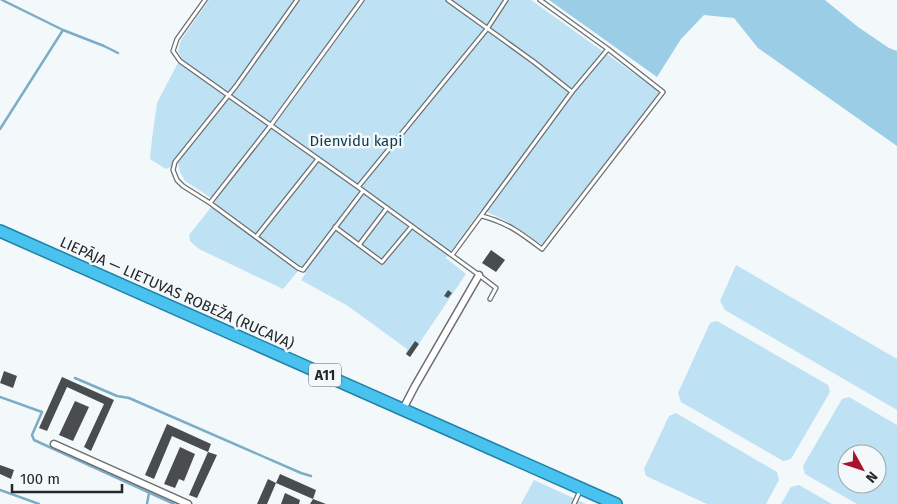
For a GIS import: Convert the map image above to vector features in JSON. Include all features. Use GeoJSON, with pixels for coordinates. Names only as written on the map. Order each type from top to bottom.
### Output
{"type":"FeatureCollection","features":[{"type":"Feature","properties":{"kind":"highway","name":"LIEPĀJA — LIETUVAS ROBEŽA (RUCAVA)"},"geometry":{"type":"LineString","coordinates":[[0,231],[616,504]]}},
{"type":"Feature","properties":{"kind":"street"},"geometry":{"type":"LineString","coordinates":[[403,409],[478,275]]}},
{"type":"Feature","properties":{"kind":"street"},"geometry":{"type":"LineString","coordinates":[[54,444],[188,504]]}},
{"type":"Feature","properties":{"kind":"lane"},"geometry":{"type":"LineString","coordinates":[[205,0],[177,39],[173,51],[180,61],[358,187],[496,288],[490,299]]}},
{"type":"Feature","properties":{"kind":"lane"},"geometry":{"type":"LineString","coordinates":[[297,0],[228,95],[175,162],[173,170],[177,180],[183,186],[210,203],[303,270],[363,191]]}},
{"type":"Feature","properties":{"kind":"lane"},"geometry":{"type":"LineString","coordinates":[[210,203],[271,125],[362,0]]}},
{"type":"Feature","properties":{"kind":"lane"},"geometry":{"type":"LineString","coordinates":[[448,0],[572,92]]}},
{"type":"Feature","properties":{"kind":"lane"},"geometry":{"type":"LineString","coordinates":[[358,187],[487,29],[506,0]]}},
{"type":"Feature","properties":{"kind":"lane"},"geometry":{"type":"LineString","coordinates":[[482,216],[506,224],[542,249],[663,92],[540,0]]}},
{"type":"Feature","properties":{"kind":"lane"},"geometry":{"type":"LineString","coordinates":[[452,256],[572,92],[608,49]]}},
{"type":"Feature","properties":{"kind":"lane"},"geometry":{"type":"LineString","coordinates":[[256,237],[318,159]]}},
{"type":"Feature","properties":{"kind":"lane"},"geometry":{"type":"LineString","coordinates":[[359,245],[387,208]]}},
{"type":"Feature","properties":{"kind":"lane"},"geometry":{"type":"LineString","coordinates":[[335,227],[382,262],[412,226]]}},
{"type":"Feature","properties":{"kind":"lane"},"geometry":{"type":"LineString","coordinates":[[574,504],[582,489]]}},
{"type":"Feature","properties":{"kind":"green space","name":"Dienvidu kapi"},"geometry":{"type":"Polygon","coordinates":[[[209,0],[531,0],[657,90],[659,94],[542,244],[504,220],[481,210],[446,258],[466,274],[410,357],[406,354],[407,349],[348,306],[301,280],[306,273],[298,271],[283,289],[199,249],[190,241],[189,235],[216,201],[185,181],[178,163],[166,169],[150,159],[157,103],[181,57],[178,51],[181,40],[209,0]]]}},
{"type":"Feature","properties":{"kind":"green space"},"geometry":{"type":"Polygon","coordinates":[[[736,265],[897,359],[897,410],[725,310],[720,301],[736,265]]]}},
{"type":"Feature","properties":{"kind":"green space"},"geometry":{"type":"Polygon","coordinates":[[[717,321],[828,385],[830,392],[791,459],[783,461],[681,402],[678,393],[710,323],[717,321]]]}},
{"type":"Feature","properties":{"kind":"green space"},"geometry":{"type":"Polygon","coordinates":[[[849,397],[897,425],[897,504],[857,504],[840,494],[887,494],[887,444],[837,444],[837,492],[805,474],[803,466],[842,399],[849,397]]]}},
{"type":"Feature","properties":{"kind":"green space"},"geometry":{"type":"Polygon","coordinates":[[[676,413],[777,472],[779,480],[766,504],[707,504],[646,476],[644,469],[669,416],[676,413]]]}},
{"type":"Feature","properties":{"kind":"green space"},"geometry":{"type":"Polygon","coordinates":[[[534,480],[586,504],[521,504],[534,480]]]}},
{"type":"Feature","properties":{"kind":"green space"},"geometry":{"type":"Polygon","coordinates":[[[799,485],[832,504],[781,504],[791,487],[799,485]]]}},
{"type":"Feature","properties":{"kind":"shaded area"},"geometry":{"type":"Polygon","coordinates":[[[549,0],[825,0],[858,27],[889,48],[897,51],[897,146],[758,48],[734,18],[704,15],[681,39],[657,77],[549,0]]]}},
{"type":"Feature","properties":{"kind":"building"},"geometry":{"type":"Polygon","coordinates":[[[491,250],[505,260],[496,272],[482,263],[491,250]]]}},
{"type":"Feature","properties":{"kind":"building"},"geometry":{"type":"Polygon","coordinates":[[[448,290],[452,293],[448,298],[444,296],[448,290]]]}},
{"type":"Feature","properties":{"kind":"building"},"geometry":{"type":"Polygon","coordinates":[[[415,341],[419,344],[410,357],[406,354],[415,341]]]}},
{"type":"Feature","properties":{"kind":"building"},"geometry":{"type":"Polygon","coordinates":[[[4,371],[17,376],[13,388],[0,383],[4,371]]]}},
{"type":"Feature","properties":{"kind":"building"},"geometry":{"type":"Polygon","coordinates":[[[62,377],[114,400],[91,451],[84,447],[104,404],[67,387],[47,431],[39,428],[62,377]]]}},
{"type":"Feature","properties":{"kind":"building"},"geometry":{"type":"Polygon","coordinates":[[[75,401],[89,407],[73,441],[59,435],[75,401]]]}},
{"type":"Feature","properties":{"kind":"building"},"geometry":{"type":"Polygon","coordinates":[[[167,424],[211,444],[208,452],[172,436],[154,479],[145,475],[167,424]]]}},
{"type":"Feature","properties":{"kind":"building"},"geometry":{"type":"Polygon","coordinates":[[[180,447],[195,454],[184,481],[179,479],[175,488],[164,484],[180,447]]]}},
{"type":"Feature","properties":{"kind":"building"},"geometry":{"type":"Polygon","coordinates":[[[208,452],[217,455],[197,498],[189,495],[208,452]]]}},
{"type":"Feature","properties":{"kind":"building"},"geometry":{"type":"Polygon","coordinates":[[[0,465],[14,470],[11,479],[0,474],[0,465]]]}},
{"type":"Feature","properties":{"kind":"building"},"geometry":{"type":"Polygon","coordinates":[[[280,474],[316,490],[313,499],[276,483],[280,474]]]}},
{"type":"Feature","properties":{"kind":"building"},"geometry":{"type":"Polygon","coordinates":[[[268,479],[276,483],[267,504],[257,504],[268,479]]]}},
{"type":"Feature","properties":{"kind":"building"},"geometry":{"type":"Polygon","coordinates":[[[285,493],[300,500],[299,504],[281,504],[285,493]]]}},
{"type":"Feature","properties":{"kind":"building"},"geometry":{"type":"Polygon","coordinates":[[[313,499],[326,504],[310,504],[313,499]]]}},
{"type":"Feature","properties":{"kind":"waterway"},"geometry":{"type":"LineString","coordinates":[[2,0],[63,30],[118,53]]}},
{"type":"Feature","properties":{"kind":"waterway"},"geometry":{"type":"LineString","coordinates":[[0,129],[63,30]]}},
{"type":"Feature","properties":{"kind":"waterway"},"geometry":{"type":"LineString","coordinates":[[75,378],[117,396],[129,398],[311,476]]}},
{"type":"Feature","properties":{"kind":"waterway"},"geometry":{"type":"LineString","coordinates":[[0,397],[42,412],[32,435],[34,440],[174,504]]}},
{"type":"Feature","properties":{"kind":"waterway"},"geometry":{"type":"LineString","coordinates":[[0,490],[39,504]]}},
{"type":"Feature","properties":{"kind":"waterway"},"geometry":{"type":"LineString","coordinates":[[147,504],[149,493]]}}]}
